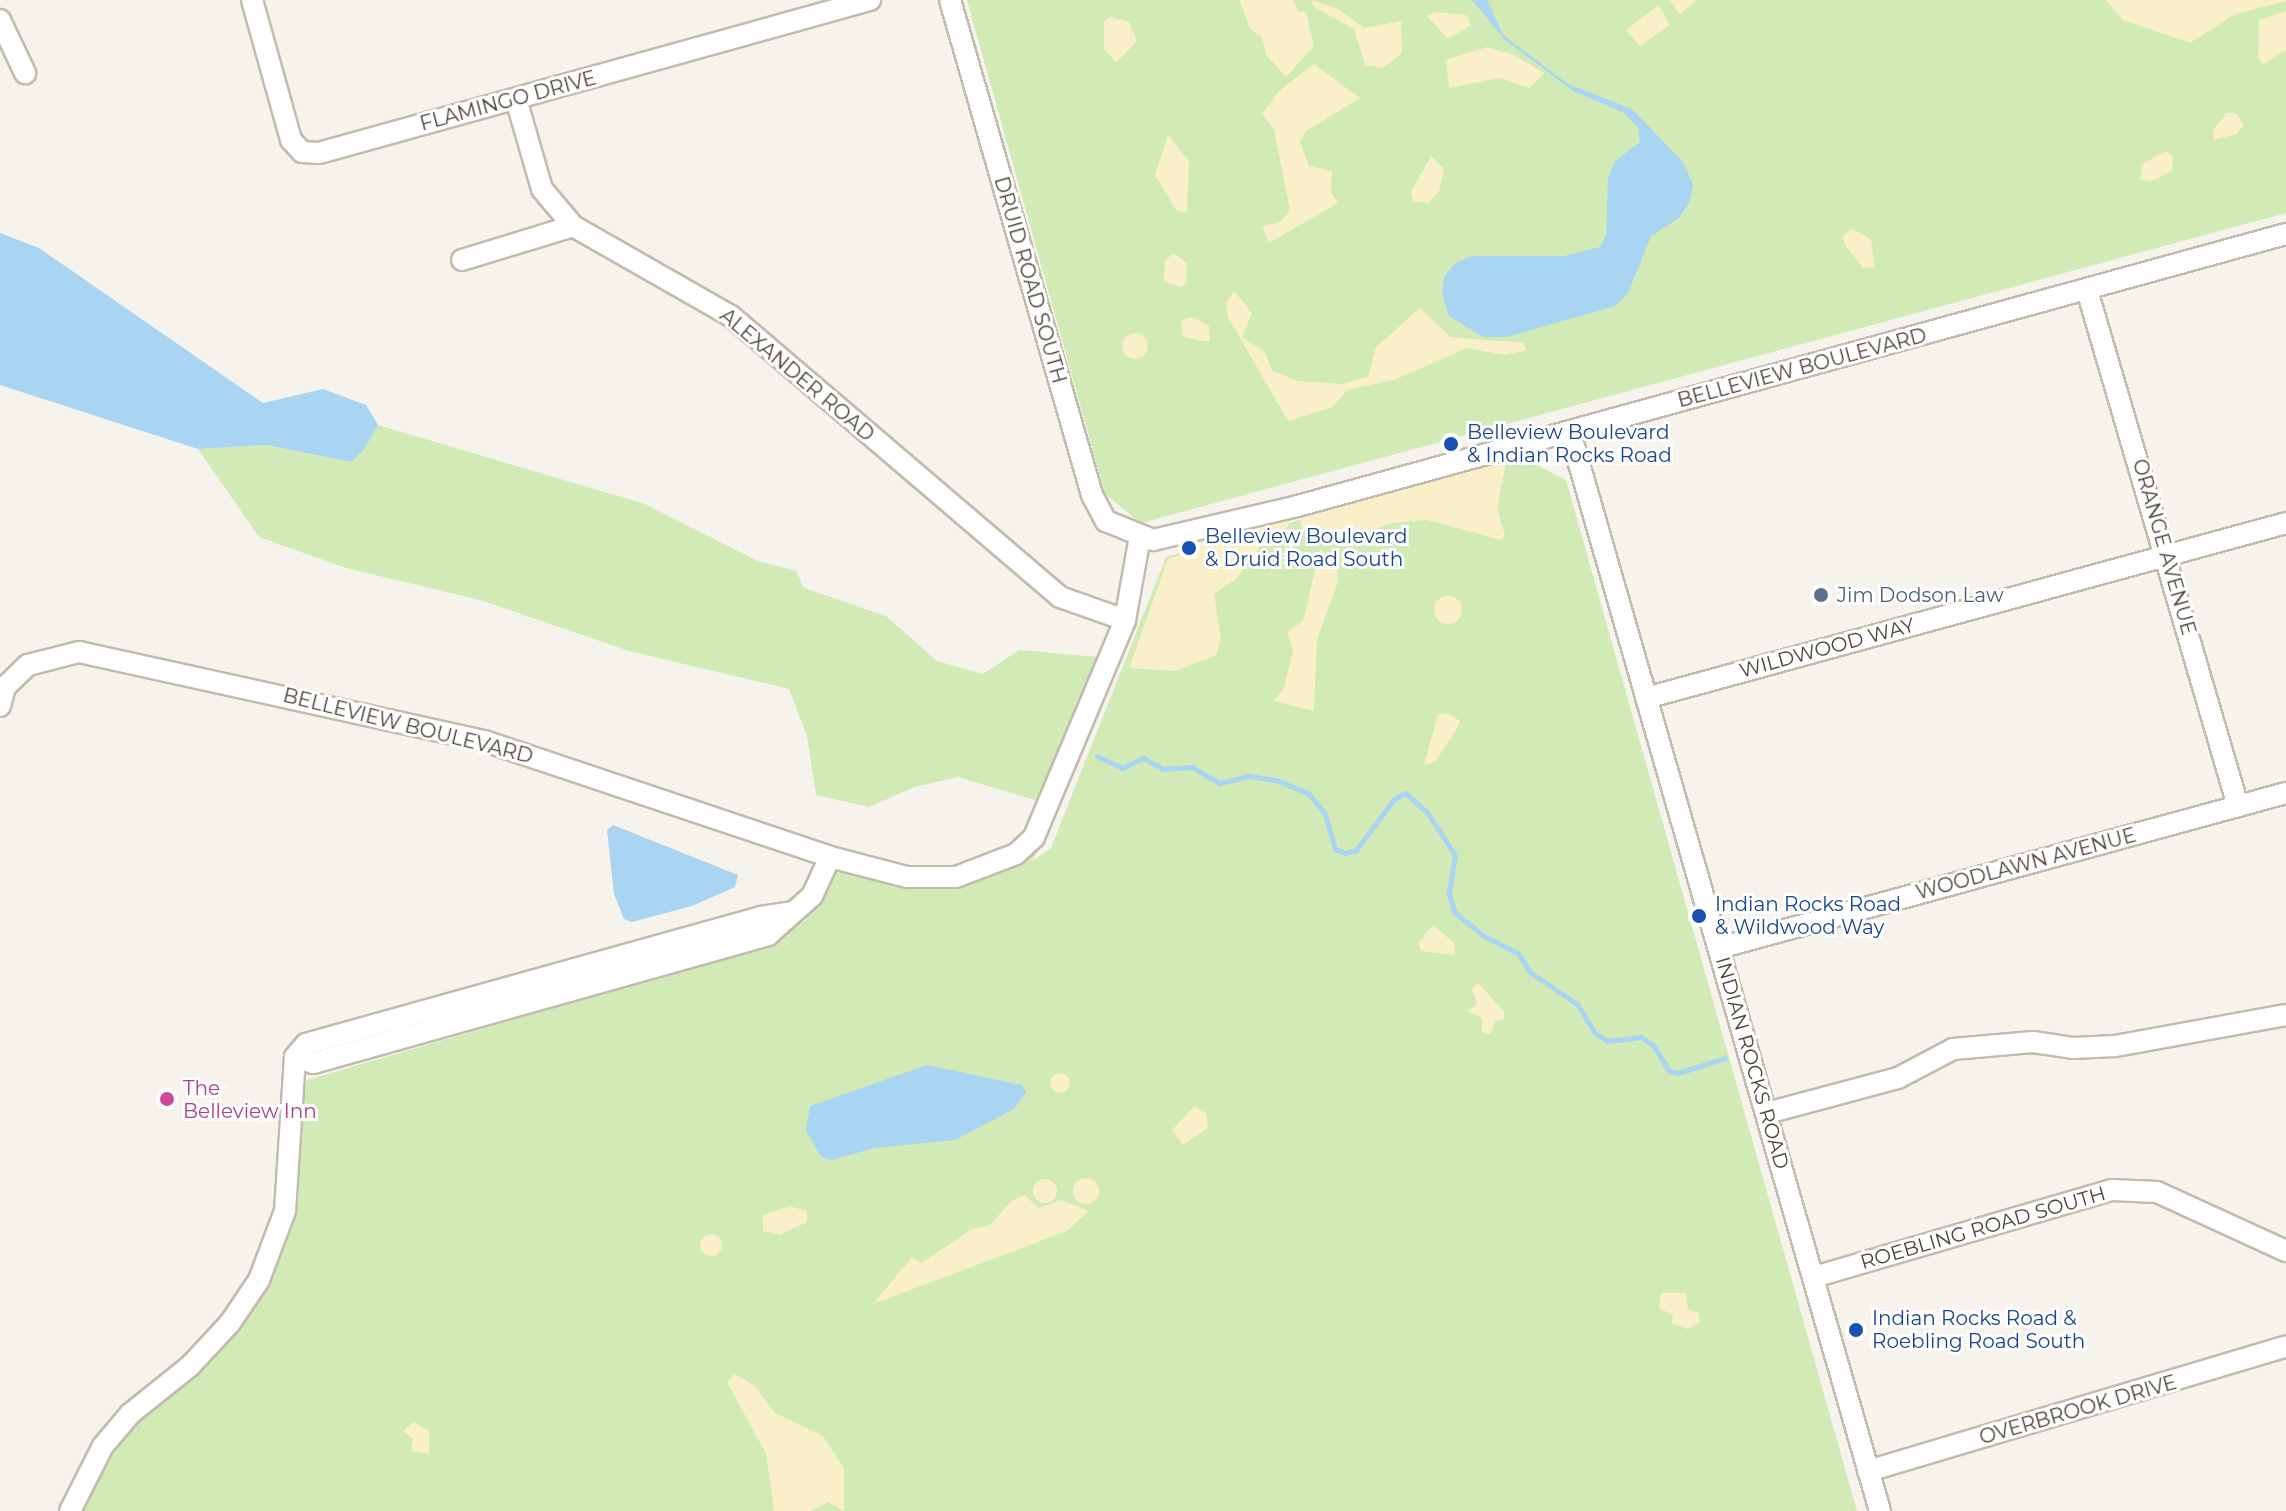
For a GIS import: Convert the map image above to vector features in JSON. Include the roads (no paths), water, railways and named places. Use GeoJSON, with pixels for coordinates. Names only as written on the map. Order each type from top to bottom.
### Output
{"type":"FeatureCollection","features":[{"type":"Feature","properties":{"kind":"street","name":"FLAMINGO DRIVE"},"geometry":{"type":"LineString","coordinates":[[252,0],[291,140],[302,152],[319,153],[870,0]]}},
{"type":"Feature","properties":{"kind":"street","name":"DRUID ROAD SOUTH"},"geometry":{"type":"LineString","coordinates":[[950,0],[1092,495],[1106,521],[1140,537]]}},
{"type":"Feature","properties":{"kind":"street"},"geometry":{"type":"LineString","coordinates":[[0,20],[25,73]]}},
{"type":"Feature","properties":{"kind":"street","name":"ALEXANDER ROAD"},"geometry":{"type":"LineString","coordinates":[[516,99],[542,189],[573,226],[731,316],[1060,597],[1125,620]]}},
{"type":"Feature","properties":{"kind":"street"},"geometry":{"type":"LineString","coordinates":[[462,260],[573,226]]}},
{"type":"Feature","properties":{"kind":"street","name":"BELLEVIEW BOULEVARD"},"geometry":{"type":"LineString","coordinates":[[2,692],[28,665],[79,652],[487,742],[830,857],[907,877],[956,877],[1016,854],[1034,837],[1125,620],[1140,537],[1173,539],[2286,234]]}},
{"type":"Feature","properties":{"kind":"street","name":"ORANGE AVENUE"},"geometry":{"type":"LineString","coordinates":[[2087,290],[2238,806]]}},
{"type":"Feature","properties":{"kind":"street","name":"INDIAN ROCKS ROAD"},"geometry":{"type":"LineString","coordinates":[[1570,432],[1880,1511]]}},
{"type":"Feature","properties":{"kind":"street","name":"WILDWOOD WAY"},"geometry":{"type":"LineString","coordinates":[[1646,698],[2286,523]]}},
{"type":"Feature","properties":{"kind":"street","name":"WOODLAWN AVENUE"},"geometry":{"type":"LineString","coordinates":[[1719,948],[2286,793]]}},
{"type":"Feature","properties":{"kind":"street"},"geometry":{"type":"LineString","coordinates":[[70,1511],[112,1435],[130,1414],[190,1366],[230,1323],[259,1280],[285,1211],[295,1057],[313,1063],[768,935],[812,896],[830,857]]}},
{"type":"Feature","properties":{"kind":"street"},"geometry":{"type":"LineString","coordinates":[[1767,1113],[1898,1078],[1953,1049],[2033,1042],[2073,1048],[2115,1046],[2286,1015]]}},
{"type":"Feature","properties":{"kind":"street","name":"ROEBLING ROAD SOUTH"},"geometry":{"type":"LineString","coordinates":[[1814,1277],[2112,1190],[2157,1192],[2286,1251]]}},
{"type":"Feature","properties":{"kind":"street","name":"OVERBROOK DRIVE"},"geometry":{"type":"LineString","coordinates":[[1868,1471],[2286,1346]]}},
{"type":"Feature","properties":{"kind":"water"},"geometry":{"type":"Polygon","coordinates":[[[1472,0],[1487,0],[1503,35],[1568,84],[1632,109],[1683,162],[1693,184],[1690,201],[1679,218],[1651,236],[1628,293],[1615,306],[1507,337],[1483,337],[1449,316],[1442,294],[1444,277],[1455,263],[1472,256],[1564,256],[1600,247],[1606,236],[1608,178],[1615,161],[1640,142],[1638,127],[1624,113],[1573,91],[1504,39],[1472,0]]]}},
{"type":"Feature","properties":{"kind":"water"},"geometry":{"type":"Polygon","coordinates":[[[0,233],[39,248],[263,403],[323,389],[366,405],[378,425],[365,448],[351,462],[266,445],[198,449],[0,385],[0,233]]]}},
{"type":"Feature","properties":{"kind":"water"},"geometry":{"type":"Polygon","coordinates":[[[613,825],[738,875],[735,887],[692,906],[632,922],[624,919],[614,894],[607,830],[613,825]]]}},
{"type":"Feature","properties":{"kind":"water"},"geometry":{"type":"Polygon","coordinates":[[[927,1065],[1022,1085],[1026,1092],[1014,1109],[955,1140],[874,1148],[832,1160],[821,1157],[806,1130],[810,1106],[927,1065]]]}},
{"type":"Feature","properties":{"kind":"waterway"},"geometry":{"type":"LineString","coordinates":[[1097,756],[1122,768],[1143,758],[1163,769],[1192,767],[1220,783],[1249,776],[1279,781],[1309,794],[1325,814],[1335,849],[1345,853],[1356,850],[1394,799],[1405,793],[1427,812],[1455,855],[1449,894],[1454,912],[1484,936],[1518,953],[1530,972],[1577,1004],[1595,1033],[1608,1041],[1641,1037],[1654,1046],[1669,1071],[1678,1073],[1725,1058]]}},
{"type":"Feature","properties":{"kind":"place","name":"Belleview Boulevard & Indian Rocks Road"},"geometry":{"type":"Point","coordinates":[1451,444]}},
{"type":"Feature","properties":{"kind":"place","name":"Belleview Boulevard & Druid Road South"},"geometry":{"type":"Point","coordinates":[1189,548]}},
{"type":"Feature","properties":{"kind":"place","name":"Jim Dodson Law"},"geometry":{"type":"Point","coordinates":[1821,595]}},
{"type":"Feature","properties":{"kind":"place","name":"Indian Rocks Road & Wildwood Way"},"geometry":{"type":"Point","coordinates":[1699,916]}},
{"type":"Feature","properties":{"kind":"place","name":"The Belleview Inn"},"geometry":{"type":"Point","coordinates":[167,1099]}},
{"type":"Feature","properties":{"kind":"place","name":"Indian Rocks Road & Roebling Road South"},"geometry":{"type":"Point","coordinates":[1856,1330]}}]}
